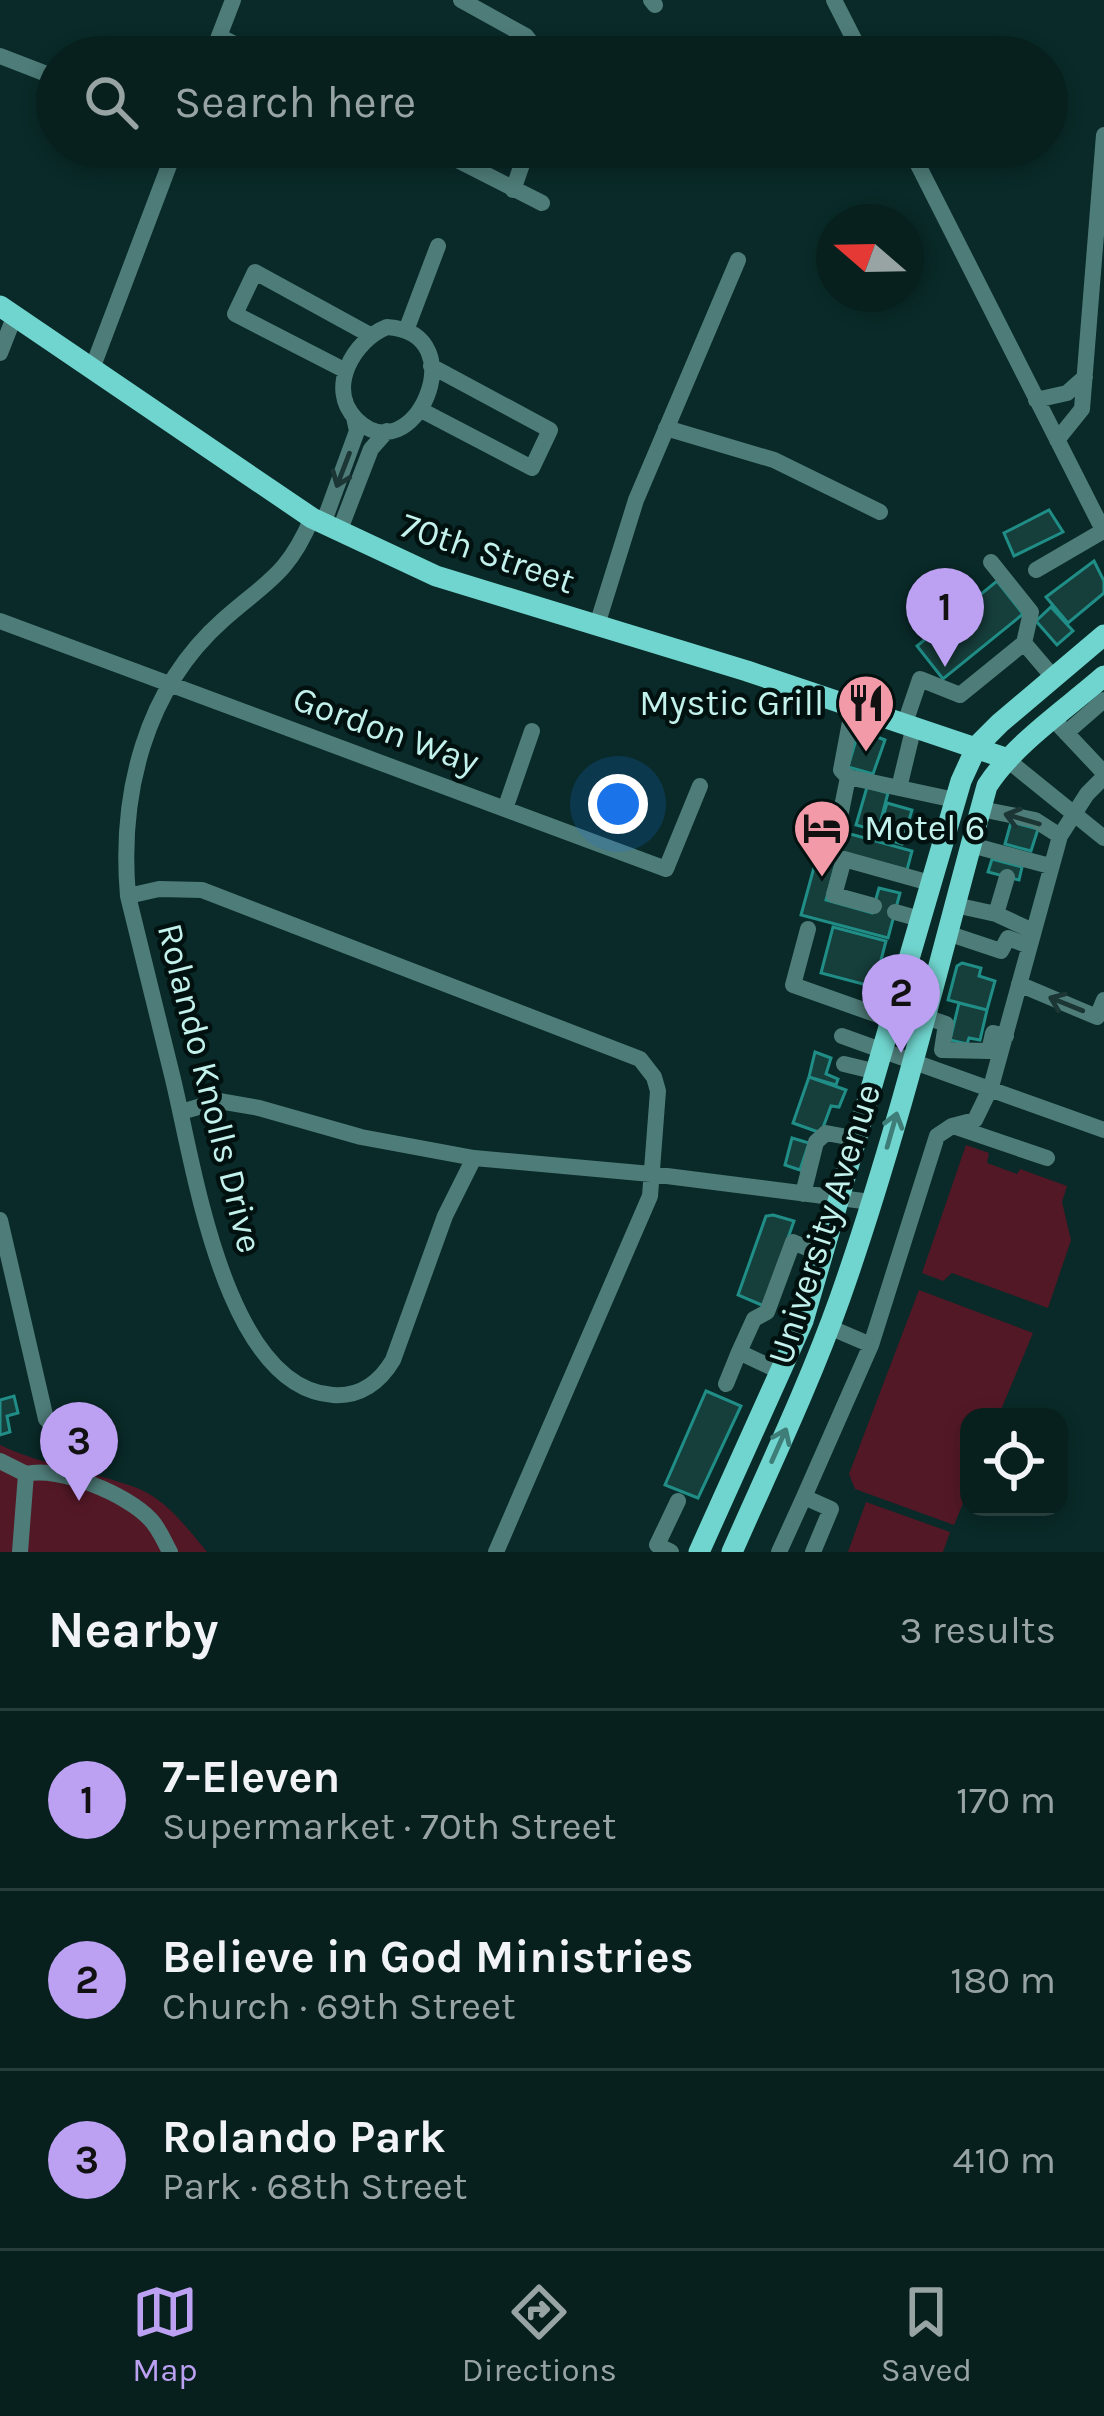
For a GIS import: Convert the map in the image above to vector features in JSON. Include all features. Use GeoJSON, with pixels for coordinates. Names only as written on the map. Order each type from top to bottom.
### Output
{"type":"FeatureCollection","features":[{"type":"Feature","properties":{"kind":"main road","name":"70th Street"},"geometry":{"type":"LineString","coordinates":[[8,311],[324,525],[436,576],[1005,758]]}},
{"type":"Feature","properties":{"kind":"main road","name":"University Avenue"},"geometry":{"type":"LineString","coordinates":[[699,1552],[802,1321],[955,800],[977,746],[1104,635]]}},
{"type":"Feature","properties":{"kind":"main road","name":"University Avenue"},"geometry":{"type":"LineString","coordinates":[[732,1552],[829,1327],[871,1202],[987,786],[1005,758],[1060,727],[1102,687]]}},
{"type":"Feature","properties":{"kind":"street"},"geometry":{"type":"LineString","coordinates":[[219,35],[232,0]]}},
{"type":"Feature","properties":{"kind":"street"},"geometry":{"type":"LineString","coordinates":[[461,0],[527,36]]}},
{"type":"Feature","properties":{"kind":"street"},"geometry":{"type":"LineString","coordinates":[[834,0],[852,36]]}},
{"type":"Feature","properties":{"kind":"street"},"geometry":{"type":"LineString","coordinates":[[0,56],[36,70]]}},
{"type":"Feature","properties":{"kind":"street"},"geometry":{"type":"LineString","coordinates":[[1057,440],[1082,409],[1104,135]]}},
{"type":"Feature","properties":{"kind":"street"},"geometry":{"type":"LineString","coordinates":[[92,369],[168,168]]}},
{"type":"Feature","properties":{"kind":"street"},"geometry":{"type":"LineString","coordinates":[[472,168],[542,203]]}},
{"type":"Feature","properties":{"kind":"street"},"geometry":{"type":"LineString","coordinates":[[513,190],[521,168]]}},
{"type":"Feature","properties":{"kind":"street"},"geometry":{"type":"LineString","coordinates":[[919,168],[1057,440],[1098,509],[1104,531],[1036,570]]}},
{"type":"Feature","properties":{"kind":"street"},"geometry":{"type":"LineString","coordinates":[[407,328],[438,246]]}},
{"type":"Feature","properties":{"kind":"street"},"geometry":{"type":"LineString","coordinates":[[596,625],[636,500],[738,260]]}},
{"type":"Feature","properties":{"kind":"street"},"geometry":{"type":"LineString","coordinates":[[346,371],[235,314],[255,272],[370,335]]}},
{"type":"Feature","properties":{"kind":"street"},"geometry":{"type":"LineString","coordinates":[[0,352],[8,311]]}},
{"type":"Feature","properties":{"kind":"street"},"geometry":{"type":"LineString","coordinates":[[324,525],[357,431],[345,400],[346,371],[370,335],[387,327],[407,328],[426,346],[431,366],[429,394],[422,410],[404,427],[386,431],[369,428],[354,416]]}},
{"type":"Feature","properties":{"kind":"street"},"geometry":{"type":"LineString","coordinates":[[422,410],[532,469],[550,430],[431,366]]}},
{"type":"Feature","properties":{"kind":"street"},"geometry":{"type":"LineString","coordinates":[[1036,400],[1067,393],[1085,377]]}},
{"type":"Feature","properties":{"kind":"street"},"geometry":{"type":"LineString","coordinates":[[666,428],[774,460],[880,512]]}},
{"type":"Feature","properties":{"kind":"street"},"geometry":{"type":"LineString","coordinates":[[324,525],[386,431]]}},
{"type":"Feature","properties":{"kind":"street","name":"Rolando Knolls Drive"},"geometry":{"type":"LineString","coordinates":[[324,525],[278,575],[217,625],[167,686],[134,778],[126,840],[128,896],[213,1250],[248,1330],[267,1357],[288,1376],[331,1395],[360,1391],[388,1368],[445,1216],[474,1158]]}},
{"type":"Feature","properties":{"kind":"street"},"geometry":{"type":"LineString","coordinates":[[899,788],[920,679],[961,695],[1024,644],[1031,612],[991,562]]}},
{"type":"Feature","properties":{"kind":"street","name":"Gordon Way"},"geometry":{"type":"LineString","coordinates":[[0,621],[666,868],[700,786]]}},
{"type":"Feature","properties":{"kind":"street"},"geometry":{"type":"LineString","coordinates":[[1024,644],[1053,677]]}},
{"type":"Feature","properties":{"kind":"street"},"geometry":{"type":"LineString","coordinates":[[853,706],[841,770],[848,777],[955,800]]}},
{"type":"Feature","properties":{"kind":"street"},"geometry":{"type":"LineString","coordinates":[[779,1552],[871,1346],[937,1136],[975,1120],[991,1087],[1060,836],[1102,769],[1060,727]]}},
{"type":"Feature","properties":{"kind":"street"},"geometry":{"type":"LineString","coordinates":[[505,809],[532,731]]}},
{"type":"Feature","properties":{"kind":"street"},"geometry":{"type":"LineString","coordinates":[[1005,758],[1104,838]]}},
{"type":"Feature","properties":{"kind":"street"},"geometry":{"type":"LineString","coordinates":[[840,818],[848,777]]}},
{"type":"Feature","properties":{"kind":"street"},"geometry":{"type":"LineString","coordinates":[[981,809],[1035,820],[1060,836]]}},
{"type":"Feature","properties":{"kind":"street"},"geometry":{"type":"LineString","coordinates":[[971,845],[1010,865],[1050,866]]}},
{"type":"Feature","properties":{"kind":"street"},"geometry":{"type":"LineString","coordinates":[[874,906],[834,895],[844,859],[930,883]]}},
{"type":"Feature","properties":{"kind":"street"},"geometry":{"type":"LineString","coordinates":[[996,914],[1010,865]]}},
{"type":"Feature","properties":{"kind":"street"},"geometry":{"type":"LineString","coordinates":[[128,896],[159,889],[202,890],[640,1059],[650,1070],[658,1091],[650,1196],[496,1552]]}},
{"type":"Feature","properties":{"kind":"street"},"geometry":{"type":"LineString","coordinates":[[955,905],[996,914],[1031,938]]}},
{"type":"Feature","properties":{"kind":"street"},"geometry":{"type":"LineString","coordinates":[[895,912],[920,919]]}},
{"type":"Feature","properties":{"kind":"street"},"geometry":{"type":"LineString","coordinates":[[808,929],[793,985],[892,1020]]}},
{"type":"Feature","properties":{"kind":"street"},"geometry":{"type":"LineString","coordinates":[[947,933],[1001,951],[1008,938],[1031,938]]}},
{"type":"Feature","properties":{"kind":"street"},"geometry":{"type":"LineString","coordinates":[[1019,984],[1097,1016],[1104,1000]]}},
{"type":"Feature","properties":{"kind":"street"},"geometry":{"type":"LineString","coordinates":[[926,1017],[946,1024],[942,1050],[989,1051],[994,1033],[1006,1036]]}},
{"type":"Feature","properties":{"kind":"street"},"geometry":{"type":"LineString","coordinates":[[842,1036],[1104,1130]]}},
{"type":"Feature","properties":{"kind":"street"},"geometry":{"type":"LineString","coordinates":[[844,1064],[877,1072]]}},
{"type":"Feature","properties":{"kind":"street"},"geometry":{"type":"LineString","coordinates":[[181,1112],[219,1101],[361,1138],[474,1158],[871,1202]]}},
{"type":"Feature","properties":{"kind":"street"},"geometry":{"type":"LineString","coordinates":[[952,1126],[1047,1158]]}},
{"type":"Feature","properties":{"kind":"street"},"geometry":{"type":"LineString","coordinates":[[803,1193],[816,1142],[826,1133],[858,1138]]}},
{"type":"Feature","properties":{"kind":"street"},"geometry":{"type":"LineString","coordinates":[[0,1220],[46,1419],[66,1436]]}},
{"type":"Feature","properties":{"kind":"street"},"geometry":{"type":"LineString","coordinates":[[726,1384],[754,1319],[767,1312],[793,1242],[824,1255]]}},
{"type":"Feature","properties":{"kind":"street"},"geometry":{"type":"LineString","coordinates":[[829,1327],[871,1346]]}},
{"type":"Feature","properties":{"kind":"street"},"geometry":{"type":"LineString","coordinates":[[740,1352],[779,1371]]}},
{"type":"Feature","properties":{"kind":"street"},"geometry":{"type":"LineString","coordinates":[[0,1461],[26,1474],[80,1479],[126,1501],[148,1515],[170,1552]]}},
{"type":"Feature","properties":{"kind":"street"},"geometry":{"type":"LineString","coordinates":[[20,1552],[26,1474]]}},
{"type":"Feature","properties":{"kind":"street"},"geometry":{"type":"LineString","coordinates":[[804,1497],[831,1509],[813,1552]]}},
{"type":"Feature","properties":{"kind":"street"},"geometry":{"type":"LineString","coordinates":[[671,1552],[657,1545],[678,1501]]}},
{"type":"Feature","properties":{"kind":"shaded area"},"geometry":{"type":"Polygon","coordinates":[[[966,1145],[989,1153],[987,1163],[1067,1186],[1062,1202],[1071,1240],[1048,1308],[952,1273],[943,1281],[922,1273],[966,1145]]]}},
{"type":"Feature","properties":{"kind":"shaded area"},"geometry":{"type":"Polygon","coordinates":[[[919,1290],[1033,1333],[1002,1408],[960,1408],[960,1511],[954,1525],[855,1489],[849,1474],[919,1290]]]}},
{"type":"Feature","properties":{"kind":"shaded area"},"geometry":{"type":"Polygon","coordinates":[[[0,1445],[148,1493],[207,1552],[0,1552],[0,1445]]]}},
{"type":"Feature","properties":{"kind":"shaded area"},"geometry":{"type":"Polygon","coordinates":[[[866,1502],[950,1532],[943,1552],[848,1552],[866,1502]]]}},
{"type":"Feature","properties":{"kind":"building"},"geometry":{"type":"Polygon","coordinates":[[[1049,510],[1063,532],[1014,556],[1004,533],[1049,510]]]}},
{"type":"Feature","properties":{"kind":"building"},"geometry":{"type":"Polygon","coordinates":[[[1094,561],[1104,593],[1068,623],[1046,597],[1094,561]]]}},
{"type":"Feature","properties":{"kind":"building"},"geometry":{"type":"Polygon","coordinates":[[[997,581],[1023,614],[943,679],[917,646],[997,581]]]}},
{"type":"Feature","properties":{"kind":"building"},"geometry":{"type":"Polygon","coordinates":[[[1051,607],[1073,631],[1057,645],[1036,621],[1051,607]]]}},
{"type":"Feature","properties":{"kind":"building","name":"Mystic Grill"},"geometry":{"type":"Polygon","coordinates":[[[859,730],[885,740],[873,774],[848,767],[859,730]]]}},
{"type":"Feature","properties":{"kind":"building"},"geometry":{"type":"Polygon","coordinates":[[[867,787],[888,793],[878,831],[856,825],[867,787]]]}},
{"type":"Feature","properties":{"kind":"building"},"geometry":{"type":"Polygon","coordinates":[[[887,803],[912,810],[902,844],[877,836],[887,803]]]}},
{"type":"Feature","properties":{"kind":"building"},"geometry":{"type":"Polygon","coordinates":[[[1011,822],[1038,829],[1031,851],[1005,844],[1011,822]]]}},
{"type":"Feature","properties":{"kind":"building","name":"Motel 6"},"geometry":{"type":"Polygon","coordinates":[[[825,827],[912,851],[907,870],[839,852],[826,900],[872,913],[879,888],[900,893],[888,938],[801,915],[825,827]]]}},
{"type":"Feature","properties":{"kind":"building"},"geometry":{"type":"Polygon","coordinates":[[[992,859],[1022,867],[1019,880],[988,872],[992,859]]]}},
{"type":"Feature","properties":{"kind":"building"},"geometry":{"type":"Polygon","coordinates":[[[833,927],[886,941],[874,987],[821,973],[833,927]]]}},
{"type":"Feature","properties":{"kind":"building"},"geometry":{"type":"Polygon","coordinates":[[[957,966],[981,968],[979,976],[995,981],[987,1010],[948,1000],[957,966]]]}},
{"type":"Feature","properties":{"kind":"building"},"geometry":{"type":"Polygon","coordinates":[[[959,1003],[987,1010],[980,1040],[969,1038],[967,1044],[950,1040],[959,1003]]]}},
{"type":"Feature","properties":{"kind":"building"},"geometry":{"type":"Polygon","coordinates":[[[815,1052],[831,1058],[826,1074],[838,1079],[836,1085],[809,1077],[815,1052]]]}},
{"type":"Feature","properties":{"kind":"building"},"geometry":{"type":"Polygon","coordinates":[[[809,1077],[846,1090],[839,1107],[831,1106],[821,1133],[793,1123],[809,1077]]]}},
{"type":"Feature","properties":{"kind":"building"},"geometry":{"type":"Polygon","coordinates":[[[792,1138],[809,1143],[800,1170],[785,1165],[792,1138]]]}},
{"type":"Feature","properties":{"kind":"building"},"geometry":{"type":"Polygon","coordinates":[[[766,1216],[794,1221],[764,1306],[738,1295],[766,1216]]]}},
{"type":"Feature","properties":{"kind":"building"},"geometry":{"type":"Polygon","coordinates":[[[706,1391],[741,1406],[698,1498],[665,1485],[706,1391]]]}},
{"type":"Feature","properties":{"kind":"building"},"geometry":{"type":"Polygon","coordinates":[[[14,1396],[18,1413],[7,1416],[10,1432],[0,1435],[0,1400],[14,1396]]]}},
{"type":"Feature","properties":{"kind":"place","name":"7-Eleven"},"geometry":{"type":"Point","coordinates":[945,667]}},
{"type":"Feature","properties":{"kind":"place","name":"Mystic Grill"},"geometry":{"type":"Point","coordinates":[866,754]}},
{"type":"Feature","properties":{"kind":"place","name":"Motel 6"},"geometry":{"type":"Point","coordinates":[822,879]}},
{"type":"Feature","properties":{"kind":"place","name":"Believe in God Ministries"},"geometry":{"type":"Point","coordinates":[901,1053]}},
{"type":"Feature","properties":{"kind":"place","name":"Rolando Park"},"geometry":{"type":"Point","coordinates":[79,1501]}}]}
